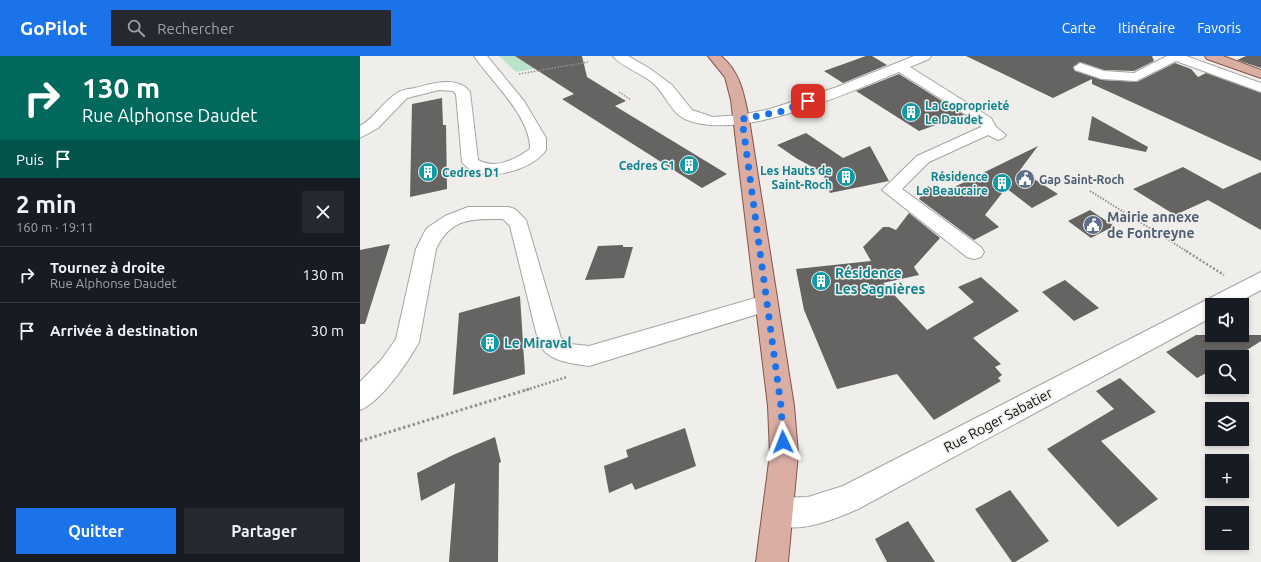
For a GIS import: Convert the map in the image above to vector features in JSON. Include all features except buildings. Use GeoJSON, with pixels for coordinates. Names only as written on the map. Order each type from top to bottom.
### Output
{"type":"FeatureCollection","features":[{"type":"Feature","properties":{"kind":"main road"},"geometry":{"type":"LineString","coordinates":[[714,56],[724,64],[732,74],[742,119],[781,406],[784,454],[772,562]]}},
{"type":"Feature","properties":{"kind":"main road"},"geometry":{"type":"LineString","coordinates":[[1211,56],[1261,74]]}},
{"type":"Feature","properties":{"kind":"street"},"geometry":{"type":"LineString","coordinates":[[360,133],[373,125],[402,94],[439,86],[456,86],[463,92],[470,162],[482,168],[504,168],[528,160],[538,150],[538,138],[517,101],[480,56]]}},
{"type":"Feature","properties":{"kind":"street"},"geometry":{"type":"LineString","coordinates":[[619,56],[667,88],[678,105],[691,116],[712,120],[742,119],[783,111],[925,56]]}},
{"type":"Feature","properties":{"kind":"street"},"geometry":{"type":"LineString","coordinates":[[1080,67],[1102,75],[1136,77],[1176,56],[1261,88]]}},
{"type":"Feature","properties":{"kind":"street"},"geometry":{"type":"LineString","coordinates":[[899,66],[986,121],[994,132],[923,159],[891,190],[974,252]]}},
{"type":"Feature","properties":{"kind":"street"},"geometry":{"type":"LineString","coordinates":[[360,399],[390,366],[407,342],[426,250],[434,233],[452,220],[468,213],[508,213],[519,224],[551,344],[566,353],[588,356],[766,303]]}},
{"type":"Feature","properties":{"kind":"street"},"geometry":{"type":"LineString","coordinates":[[1228,298],[1253,285]]}},
{"type":"Feature","properties":{"kind":"street","name":"Rue Roger Sabatier"},"geometry":{"type":"LineString","coordinates":[[778,513],[808,512],[848,500],[1205,311]]}},
{"type":"Feature","properties":{"kind":"path"},"geometry":{"type":"LineString","coordinates":[[514,74],[588,62]]}},
{"type":"Feature","properties":{"kind":"path"},"geometry":{"type":"LineString","coordinates":[[620,92],[631,100]]}},
{"type":"Feature","properties":{"kind":"path"},"geometry":{"type":"LineString","coordinates":[[1090,191],[1253,285]]}},
{"type":"Feature","properties":{"kind":"path"},"geometry":{"type":"LineString","coordinates":[[360,441],[516,392]]}},
{"type":"Feature","properties":{"kind":"green space"},"geometry":{"type":"Polygon","coordinates":[[[499,56],[574,56],[549,66],[516,72],[499,56]]]}},
{"type":"Feature","properties":{"kind":"place","name":"La Coproprieté Le Daudet"},"geometry":{"type":"Point","coordinates":[911,112]}},
{"type":"Feature","properties":{"kind":"place","name":"Cedres C1"},"geometry":{"type":"Point","coordinates":[689,165]}},
{"type":"Feature","properties":{"kind":"place","name":"Cedres D1"},"geometry":{"type":"Point","coordinates":[428,172]}},
{"type":"Feature","properties":{"kind":"place","name":"Les Hauts de Saint-Roch"},"geometry":{"type":"Point","coordinates":[846,177]}},
{"type":"Feature","properties":{"kind":"place","name":"Gap Saint-Roch"},"geometry":{"type":"Point","coordinates":[1025,179]}},
{"type":"Feature","properties":{"kind":"place","name":"Résidence Le Beaucaire"},"geometry":{"type":"Point","coordinates":[1002,183]}},
{"type":"Feature","properties":{"kind":"place","name":"Mairie annexe de Fontreyne"},"geometry":{"type":"Point","coordinates":[1093,225]}},
{"type":"Feature","properties":{"kind":"place","name":"Résidence Les Sagnières"},"geometry":{"type":"Point","coordinates":[821,281]}},
{"type":"Feature","properties":{"kind":"place","name":"Le Miraval"},"geometry":{"type":"Point","coordinates":[490,343]}},
{"type":"Feature","properties":{"kind":"route"},"geometry":{"type":"LineString","coordinates":[[783,442],[781,406],[742,119],[783,111],[808,101]]}}]}
